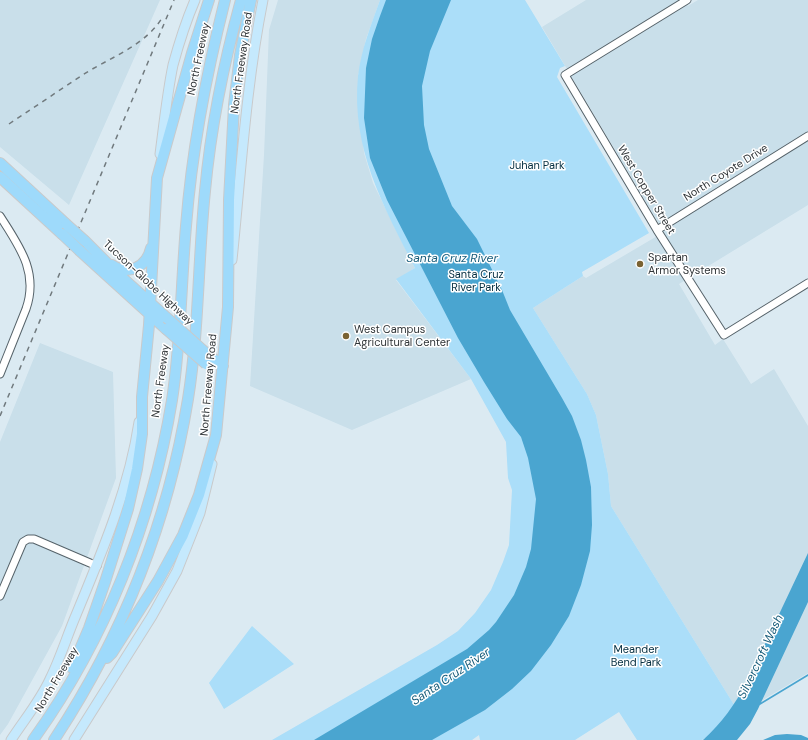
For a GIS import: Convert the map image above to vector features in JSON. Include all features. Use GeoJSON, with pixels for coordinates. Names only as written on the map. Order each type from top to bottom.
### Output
{"type":"FeatureCollection","features":[{"type":"Feature","properties":{"kind":"highway"},"geometry":{"type":"LineString","coordinates":[[52,712],[93,616],[128,509],[137,469],[150,314],[157,178],[208,0]]}},
{"type":"Feature","properties":{"kind":"highway","name":"North Freeway"},"geometry":{"type":"LineString","coordinates":[[34,740],[89,650],[108,612],[141,527],[157,469],[172,400],[180,335],[186,228],[194,151],[207,77],[225,0]]}},
{"type":"Feature","properties":{"kind":"highway"},"geometry":{"type":"LineString","coordinates":[[54,740],[98,666],[135,588],[156,532],[177,456],[192,370],[205,188],[212,138],[232,34],[241,0]]}},
{"type":"Feature","properties":{"kind":"highway"},"geometry":{"type":"LineString","coordinates":[[228,307],[229,200],[234,105],[240,55],[251,0]]}},
{"type":"Feature","properties":{"kind":"highway","name":"Tucson-Globe Highway"},"geometry":{"type":"LineString","coordinates":[[0,163],[85,241],[116,273],[167,318],[206,359]]}},
{"type":"Feature","properties":{"kind":"highway","name":"Tucson-Globe Highway"},"geometry":{"type":"LineString","coordinates":[[0,177],[166,329],[206,359]]}},
{"type":"Feature","properties":{"kind":"highway"},"geometry":{"type":"LineString","coordinates":[[96,252],[118,268],[128,270],[138,267],[149,255],[155,222]]}},
{"type":"Feature","properties":{"kind":"highway","name":"North Freeway Road"},"geometry":{"type":"LineString","coordinates":[[216,435],[228,307]]}},
{"type":"Feature","properties":{"kind":"highway"},"geometry":{"type":"LineString","coordinates":[[206,359],[223,366]]}},
{"type":"Feature","properties":{"kind":"highway"},"geometry":{"type":"LineString","coordinates":[[98,666],[112,653],[174,553],[195,506],[216,435]]}},
{"type":"Feature","properties":{"kind":"main road"},"geometry":{"type":"LineString","coordinates":[[157,178],[173,66],[180,39],[195,0]]}},
{"type":"Feature","properties":{"kind":"main road","name":"North Freeway Road"},"geometry":{"type":"LineString","coordinates":[[228,307],[245,131],[256,40],[263,0]]}},
{"type":"Feature","properties":{"kind":"main road"},"geometry":{"type":"LineString","coordinates":[[10,740],[34,707],[50,680],[97,566],[129,473],[139,424],[142,397]]}},
{"type":"Feature","properties":{"kind":"main road","name":"North Freeway Road"},"geometry":{"type":"LineString","coordinates":[[74,740],[152,616],[178,571],[200,513],[211,470],[216,435]]}},
{"type":"Feature","properties":{"kind":"street","name":"West Copper Street"},"geometry":{"type":"LineString","coordinates":[[687,0],[566,75],[657,230],[724,335],[808,283]]}},
{"type":"Feature","properties":{"kind":"street","name":"North Coyote Drive"},"geometry":{"type":"LineString","coordinates":[[657,230],[808,136]]}},
{"type":"Feature","properties":{"kind":"street"},"geometry":{"type":"LineString","coordinates":[[0,216],[23,254],[31,279],[26,309],[0,374]]}},
{"type":"Feature","properties":{"kind":"street"},"geometry":{"type":"LineString","coordinates":[[0,596],[23,542],[28,539],[34,539],[97,566]]}},
{"type":"Feature","properties":{"kind":"shaded area"},"geometry":{"type":"Polygon","coordinates":[[[0,0],[160,0],[69,205],[0,147],[0,0]]]}},
{"type":"Feature","properties":{"kind":"shaded area"},"geometry":{"type":"Polygon","coordinates":[[[278,0],[380,0],[366,39],[358,76],[364,153],[373,183],[415,268],[396,280],[471,379],[352,430],[250,386],[264,155],[269,30],[278,0]]]}},
{"type":"Feature","properties":{"kind":"shaded area"},"geometry":{"type":"Polygon","coordinates":[[[586,0],[684,0],[688,6],[698,0],[808,0],[808,205],[679,284],[715,345],[723,339],[751,384],[774,369],[808,426],[808,673],[766,698],[741,716],[611,506],[608,474],[596,415],[587,394],[533,308],[583,276],[586,278],[664,232],[542,27],[586,0]]]}},
{"type":"Feature","properties":{"kind":"shaded area"},"geometry":{"type":"Polygon","coordinates":[[[40,343],[113,372],[116,478],[62,626],[8,724],[0,735],[0,442],[40,343]]]}},
{"type":"Feature","properties":{"kind":"green space","name":"Santa Cruz River Park"},"geometry":{"type":"Polygon","coordinates":[[[380,0],[525,0],[565,66],[560,68],[557,77],[649,233],[582,272],[583,276],[533,308],[587,394],[596,415],[608,474],[611,506],[741,716],[702,740],[637,740],[619,712],[575,740],[480,740],[479,735],[472,740],[272,740],[437,645],[458,631],[475,613],[491,590],[509,545],[512,490],[508,478],[506,442],[471,379],[396,279],[415,268],[381,199],[372,176],[359,128],[357,103],[359,66],[380,0]]]}},
{"type":"Feature","properties":{"kind":"green space"},"geometry":{"type":"Polygon","coordinates":[[[252,626],[294,664],[224,709],[209,683],[252,626]]]}},
{"type":"Feature","properties":{"kind":"water","name":"Santa Cruz River"},"geometry":{"type":"Polygon","coordinates":[[[386,0],[451,0],[430,51],[422,86],[424,125],[429,149],[452,206],[477,239],[510,310],[572,416],[581,440],[591,487],[592,525],[590,551],[581,585],[569,616],[551,645],[531,671],[512,689],[485,710],[432,740],[314,740],[467,649],[489,630],[514,595],[526,567],[531,549],[536,499],[528,458],[521,437],[507,419],[458,338],[387,200],[370,158],[364,118],[366,68],[372,39],[386,0]]]}},
{"type":"Feature","properties":{"kind":"water","name":"Silvercroft Wash"},"geometry":{"type":"Polygon","coordinates":[[[808,553],[808,602],[750,724],[737,740],[703,740],[728,713],[747,682],[808,553]]]}},
{"type":"Feature","properties":{"kind":"water"},"geometry":{"type":"Polygon","coordinates":[[[775,735],[801,735],[808,738],[808,740],[763,740],[775,735]]]}},
{"type":"Feature","properties":{"kind":"waterway"},"geometry":{"type":"LineString","coordinates":[[760,704],[808,675]]}},
{"type":"Feature","properties":{"kind":"railway"},"geometry":{"type":"LineString","coordinates":[[0,416],[174,0]]}},
{"type":"Feature","properties":{"kind":"railway"},"geometry":{"type":"LineString","coordinates":[[9,124],[81,76],[136,44],[146,37],[162,18]]}},
{"type":"Feature","properties":{"kind":"place","name":"Spartan Armor Systems"},"geometry":{"type":"Point","coordinates":[640,264]}},
{"type":"Feature","properties":{"kind":"place","name":"West Campus Agricultural Center"},"geometry":{"type":"Point","coordinates":[346,336]}},
{"type":"Feature","properties":{"kind":"park label","name":"Juhan Park"},"geometry":{"type":"Point","coordinates":[537,166]}},
{"type":"Feature","properties":{"kind":"park label","name":"Meander Bend Park"},"geometry":{"type":"Point","coordinates":[636,656]}}]}
